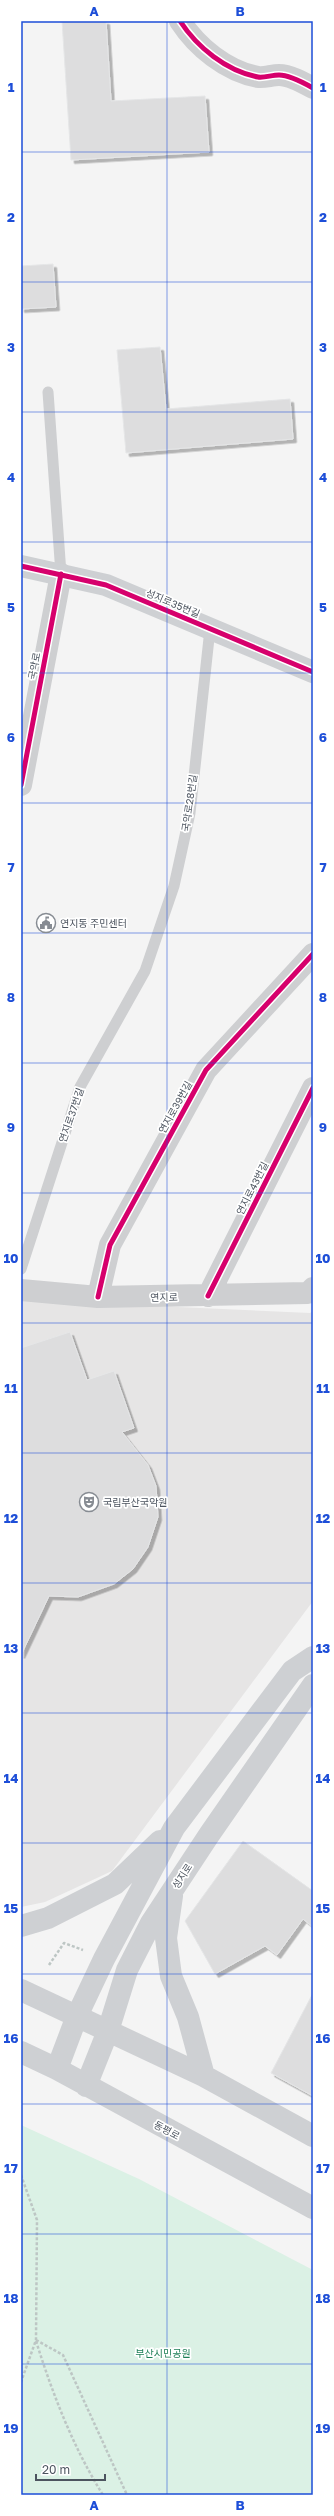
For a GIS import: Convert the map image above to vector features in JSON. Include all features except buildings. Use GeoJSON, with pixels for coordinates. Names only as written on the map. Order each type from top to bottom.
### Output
{"type":"FeatureCollection","features":[{"type":"Feature","properties":{"kind":"main road","name":"성지로35번길"},"geometry":{"type":"LineString","coordinates":[[21,566],[106,584],[313,672]]}},
{"type":"Feature","properties":{"kind":"main road"},"geometry":{"type":"LineString","coordinates":[[57,2069],[77,2016],[104,1959],[174,1828],[292,1671],[313,1657]]}},
{"type":"Feature","properties":{"kind":"main road","name":"성지로"},"geometry":{"type":"LineString","coordinates":[[86,2086],[108,2031],[128,1970],[150,1923],[209,1834],[313,1685]]}},
{"type":"Feature","properties":{"kind":"main road"},"geometry":{"type":"LineString","coordinates":[[21,1926],[48,1918],[115,1884],[174,1828]]}},
{"type":"Feature","properties":{"kind":"main road"},"geometry":{"type":"LineString","coordinates":[[172,1891],[166,1938],[171,1976],[188,2017],[204,2076]]}},
{"type":"Feature","properties":{"kind":"main road"},"geometry":{"type":"LineString","coordinates":[[21,1990],[204,2076],[313,2136]]}},
{"type":"Feature","properties":{"kind":"main road","name":"동평로"},"geometry":{"type":"LineString","coordinates":[[21,2052],[57,2069],[313,2208]]}},
{"type":"Feature","properties":{"kind":"street"},"geometry":{"type":"LineString","coordinates":[[180,21],[191,37],[205,52],[231,66],[258,77],[281,75],[313,88]]}},
{"type":"Feature","properties":{"kind":"street","name":"국악로"},"geometry":{"type":"LineString","coordinates":[[21,785],[61,574]]}},
{"type":"Feature","properties":{"kind":"street","name":"연지로39번길"},"geometry":{"type":"LineString","coordinates":[[98,1297],[110,1244],[206,1070],[313,954]]}},
{"type":"Feature","properties":{"kind":"street","name":"연지로43번길"},"geometry":{"type":"LineString","coordinates":[[208,1296],[313,1088]]}},
{"type":"Feature","properties":{"kind":"street","name":"연지로"},"geometry":{"type":"LineString","coordinates":[[21,1290],[98,1297],[208,1296],[310,1291]]}},
{"type":"Feature","properties":{"kind":"lane"},"geometry":{"type":"LineString","coordinates":[[48,392],[61,574]]}},
{"type":"Feature","properties":{"kind":"lane","name":"국악로28번길"},"geometry":{"type":"LineString","coordinates":[[145,971],[174,886],[190,813],[210,629]]}},
{"type":"Feature","properties":{"kind":"lane","name":"연지로37번길"},"geometry":{"type":"LineString","coordinates":[[21,1269],[80,1087],[145,971]]}},
{"type":"Feature","properties":{"kind":"path"},"geometry":{"type":"LineString","coordinates":[[49,1966],[64,1943],[88,1952]]}},
{"type":"Feature","properties":{"kind":"path"},"geometry":{"type":"LineString","coordinates":[[21,2175],[37,2220],[36,2340],[53,2395],[89,2472],[103,2495]]}},
{"type":"Feature","properties":{"kind":"path"},"geometry":{"type":"LineString","coordinates":[[21,2382],[36,2340]]}},
{"type":"Feature","properties":{"kind":"path"},"geometry":{"type":"LineString","coordinates":[[36,2340],[63,2355],[127,2495]]}},
{"type":"Feature","properties":{"kind":"shaded area"},"geometry":{"type":"Polygon","coordinates":[[[21,1300],[310,1313],[313,1311],[313,1601],[112,1871],[45,1902],[21,1907],[21,1300]]]}},
{"type":"Feature","properties":{"kind":"green space","name":"부산시민공원"},"geometry":{"type":"Polygon","coordinates":[[[21,2125],[139,2179],[313,2270],[313,2495],[21,2495],[21,2125]]]}},
{"type":"Feature","properties":{"kind":"cycle path"},"geometry":{"type":"LineString","coordinates":[[180,21],[204,49],[224,64],[246,74],[258,77],[279,75],[288,76],[313,88]]}},
{"type":"Feature","properties":{"kind":"cycle path"},"geometry":{"type":"LineString","coordinates":[[21,566],[106,585],[313,672]]}},
{"type":"Feature","properties":{"kind":"cycle path"},"geometry":{"type":"LineString","coordinates":[[21,785],[61,574]]}},
{"type":"Feature","properties":{"kind":"cycle path"},"geometry":{"type":"LineString","coordinates":[[98,1297],[110,1245],[206,1070],[313,954]]}},
{"type":"Feature","properties":{"kind":"cycle path"},"geometry":{"type":"LineString","coordinates":[[208,1296],[313,1088]]}},
{"type":"Feature","properties":{"kind":"place","name":"연지동 주민센터"},"geometry":{"type":"Point","coordinates":[46,923]}},
{"type":"Feature","properties":{"kind":"place","name":"국립부산국악원"},"geometry":{"type":"Point","coordinates":[89,1502]}}]}
